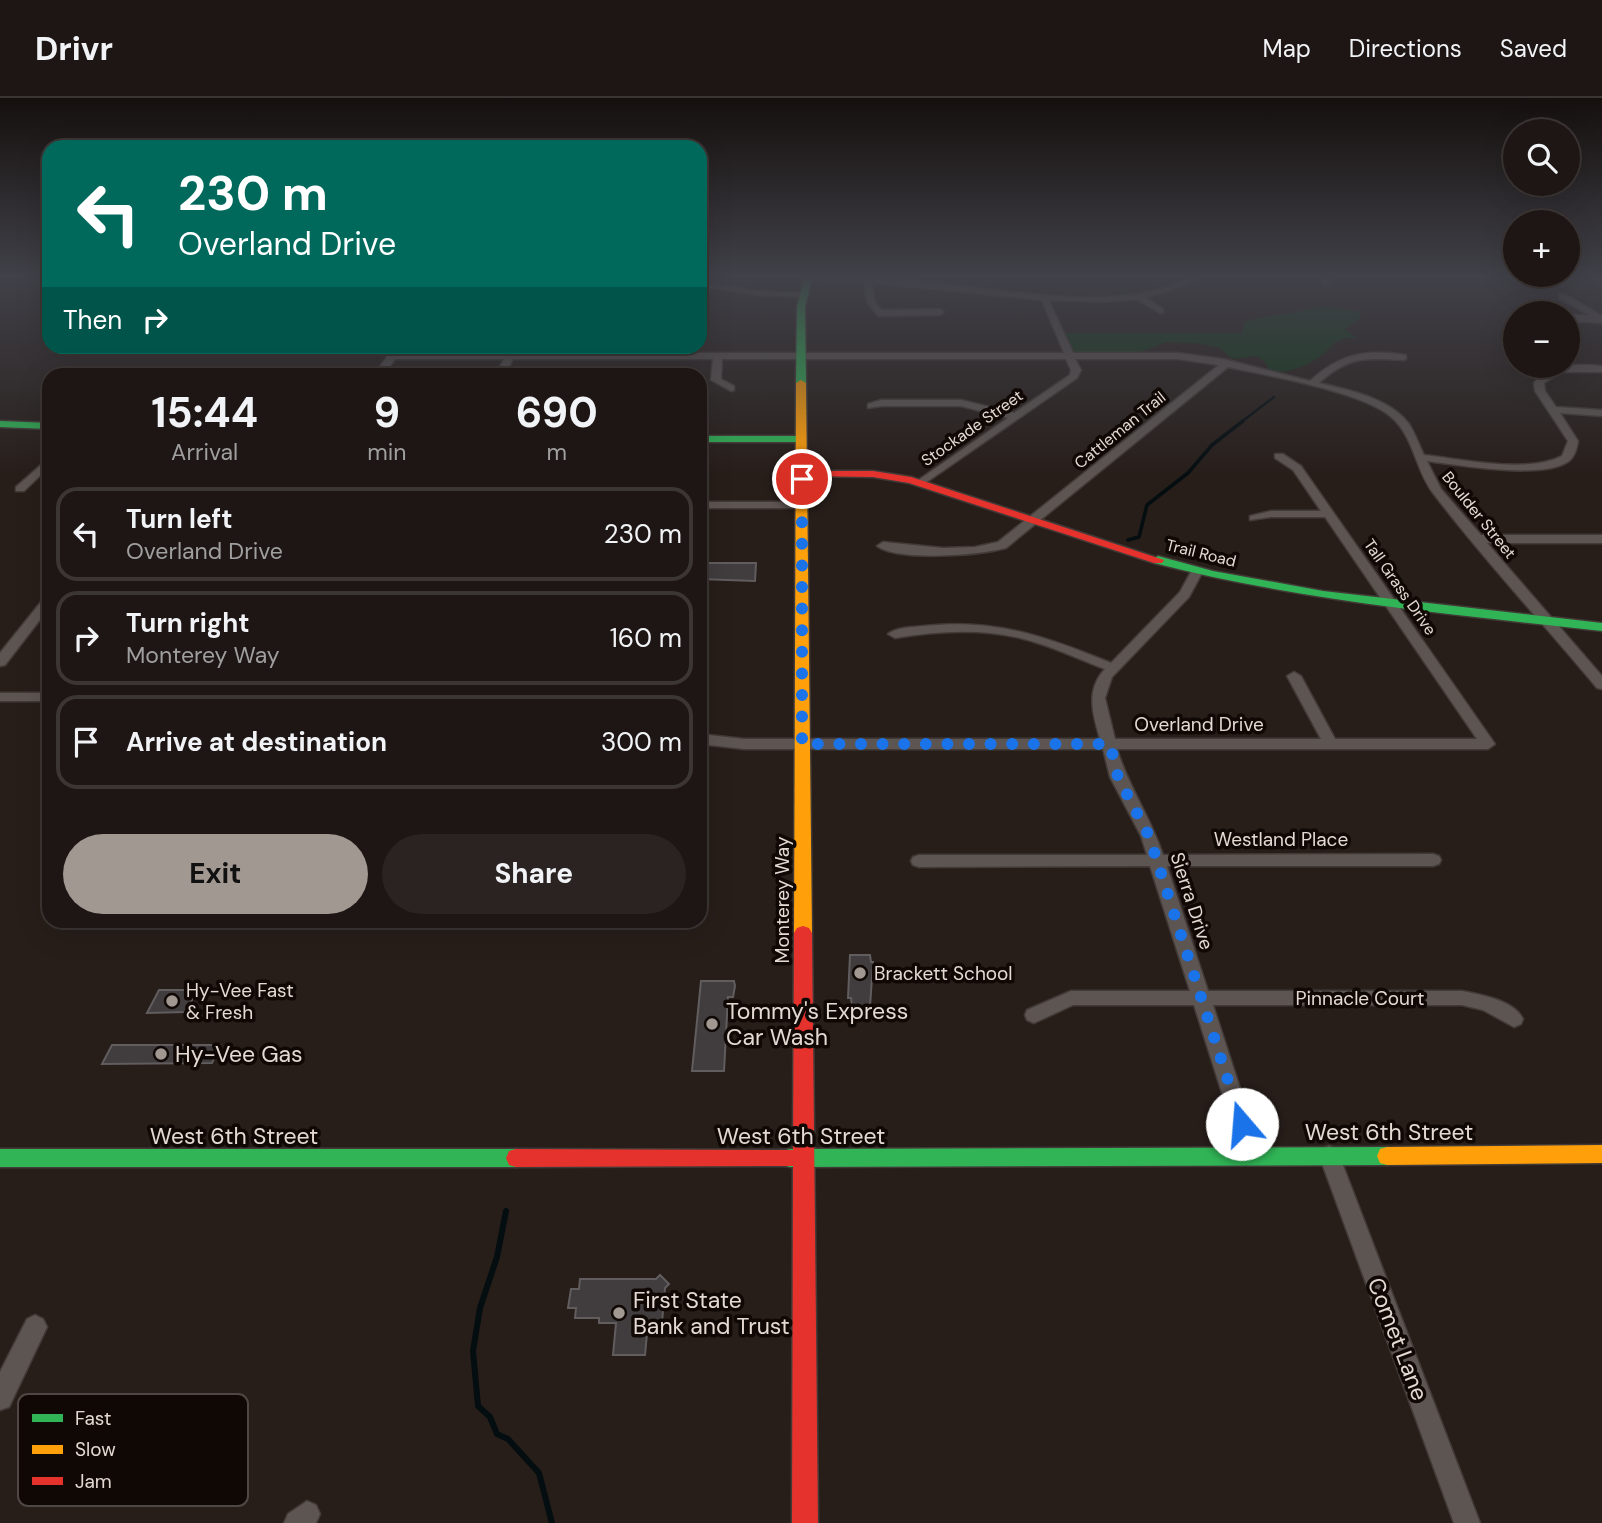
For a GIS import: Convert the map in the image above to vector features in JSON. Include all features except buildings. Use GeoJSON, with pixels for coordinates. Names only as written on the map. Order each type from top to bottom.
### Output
{"type":"FeatureCollection","features":[{"type":"Feature","properties":{"kind":"street","name":"Monterey Way"},"geometry":{"type":"LineString","coordinates":[[802,344],[805,1523]]}},
{"type":"Feature","properties":{"kind":"street"},"geometry":{"type":"LineString","coordinates":[[1065,344],[1070,356]]}},
{"type":"Feature","properties":{"kind":"street","name":"Boulder Street"},"geometry":{"type":"LineString","coordinates":[[393,356],[441,354]]}},
{"type":"Feature","properties":{"kind":"street","name":"Boulder Street"},"geometry":{"type":"LineString","coordinates":[[636,354],[1178,356],[1223,362],[1366,399],[1388,409],[1405,426],[1436,489],[1602,685]]}},
{"type":"Feature","properties":{"kind":"street"},"geometry":{"type":"LineString","coordinates":[[384,368],[393,356]]}},
{"type":"Feature","properties":{"kind":"street"},"geometry":{"type":"LineString","coordinates":[[718,356],[716,380],[731,388]]}},
{"type":"Feature","properties":{"kind":"street","name":"Stockade Street"},"geometry":{"type":"LineString","coordinates":[[921,483],[1074,376],[1076,370],[1070,356]]}},
{"type":"Feature","properties":{"kind":"street"},"geometry":{"type":"LineString","coordinates":[[1312,384],[1342,359],[1363,356],[1403,357]]}},
{"type":"Feature","properties":{"kind":"street","name":"Cattleman Trail"},"geometry":{"type":"LineString","coordinates":[[883,546],[908,551],[984,550],[1009,541],[1215,374],[1224,366],[1223,362]]}},
{"type":"Feature","properties":{"kind":"street"},"geometry":{"type":"LineString","coordinates":[[1419,457],[1518,466],[1558,462],[1567,456],[1573,442],[1539,387],[1543,376],[1569,369],[1602,369]]}},
{"type":"Feature","properties":{"kind":"street"},"geometry":{"type":"LineString","coordinates":[[871,405],[961,403],[1016,417]]}},
{"type":"Feature","properties":{"kind":"street"},"geometry":{"type":"LineString","coordinates":[[1553,410],[1602,413]]}},
{"type":"Feature","properties":{"kind":"street"},"geometry":{"type":"LineString","coordinates":[[0,424],[42,426]]}},
{"type":"Feature","properties":{"kind":"street"},"geometry":{"type":"LineString","coordinates":[[707,439],[801,439]]}},
{"type":"Feature","properties":{"kind":"street","name":"Tall Grass Drive"},"geometry":{"type":"LineString","coordinates":[[1279,456],[1297,468],[1488,744]]}},
{"type":"Feature","properties":{"kind":"street"},"geometry":{"type":"LineString","coordinates":[[20,489],[42,468]]}},
{"type":"Feature","properties":{"kind":"street","name":"Trail Road"},"geometry":{"type":"LineString","coordinates":[[802,474],[873,474],[921,483],[1197,571],[1270,586],[1602,627]]}},
{"type":"Feature","properties":{"kind":"street"},"geometry":{"type":"LineString","coordinates":[[707,505],[802,505]]}},
{"type":"Feature","properties":{"kind":"street"},"geometry":{"type":"LineString","coordinates":[[1255,518],[1270,514],[1327,514]]}},
{"type":"Feature","properties":{"kind":"street"},"geometry":{"type":"LineString","coordinates":[[1477,539],[1602,539]]}},
{"type":"Feature","properties":{"kind":"street","name":"Sierra Drive"},"geometry":{"type":"LineString","coordinates":[[1197,571],[1185,594],[1113,668],[1101,686],[1099,710],[1118,777],[1149,836],[1252,1156]]}},
{"type":"Feature","properties":{"kind":"street"},"geometry":{"type":"LineString","coordinates":[[0,662],[42,609]]}},
{"type":"Feature","properties":{"kind":"street"},"geometry":{"type":"LineString","coordinates":[[895,634],[917,630],[982,629],[1012,632],[1113,668]]}},
{"type":"Feature","properties":{"kind":"street"},"geometry":{"type":"LineString","coordinates":[[1294,676],[1330,743]]}},
{"type":"Feature","properties":{"kind":"street"},"geometry":{"type":"LineString","coordinates":[[0,697],[42,697]]}},
{"type":"Feature","properties":{"kind":"street","name":"Overland Drive"},"geometry":{"type":"LineString","coordinates":[[707,740],[802,744],[1488,744]]}},
{"type":"Feature","properties":{"kind":"street","name":"Westland Place"},"geometry":{"type":"LineString","coordinates":[[919,861],[1433,860]]}},
{"type":"Feature","properties":{"kind":"street","name":"Pinnacle Court"},"geometry":{"type":"LineString","coordinates":[[1034,1015],[1071,998],[1462,998],[1488,1004],[1514,1019]]}},
{"type":"Feature","properties":{"kind":"street","name":"West 6th Street"},"geometry":{"type":"LineString","coordinates":[[0,1158],[1602,1154]]}},
{"type":"Feature","properties":{"kind":"street","name":"Comet Lane"},"geometry":{"type":"LineString","coordinates":[[1328,1155],[1467,1523]]}},
{"type":"Feature","properties":{"kind":"street"},"geometry":{"type":"LineString","coordinates":[[0,1398],[35,1327]]}},
{"type":"Feature","properties":{"kind":"green space"},"geometry":{"type":"Polygon","coordinates":[[[1069,344],[1160,344],[1138,353],[1074,354],[1069,344]]]}},
{"type":"Feature","properties":{"kind":"green space"},"geometry":{"type":"Polygon","coordinates":[[[1203,344],[1333,344],[1305,365],[1277,372],[1269,370],[1266,363],[1257,356],[1233,359],[1218,347],[1203,344]]]}},
{"type":"Feature","properties":{"kind":"waterway"},"geometry":{"type":"LineString","coordinates":[[1240,423],[1274,397]]}},
{"type":"Feature","properties":{"kind":"waterway"},"geometry":{"type":"LineString","coordinates":[[1128,540],[1139,537],[1147,505],[1188,473],[1212,445],[1243,421]]}},
{"type":"Feature","properties":{"kind":"waterway"},"geometry":{"type":"LineString","coordinates":[[506,1211],[497,1257],[480,1308],[473,1351],[478,1406],[490,1417],[497,1434],[508,1439],[539,1473],[552,1523]]}},
{"type":"Feature","properties":{"kind":"traffic: fast"},"geometry":{"type":"LineString","coordinates":[[801,344],[801,383]]}},
{"type":"Feature","properties":{"kind":"traffic: fast"},"geometry":{"type":"LineString","coordinates":[[0,424],[42,426]]}},
{"type":"Feature","properties":{"kind":"traffic: fast"},"geometry":{"type":"LineString","coordinates":[[707,439],[801,439]]}},
{"type":"Feature","properties":{"kind":"traffic: fast"},"geometry":{"type":"LineString","coordinates":[[1158,560],[1267,586],[1323,595],[1602,627]]}},
{"type":"Feature","properties":{"kind":"traffic: fast"},"geometry":{"type":"LineString","coordinates":[[790,1158],[1387,1156]]}},
{"type":"Feature","properties":{"kind":"traffic: fast"},"geometry":{"type":"LineString","coordinates":[[0,1158],[516,1158]]}},
{"type":"Feature","properties":{"kind":"traffic: slow"},"geometry":{"type":"LineString","coordinates":[[801,383],[803,933]]}},
{"type":"Feature","properties":{"kind":"traffic: slow"},"geometry":{"type":"LineString","coordinates":[[1387,1156],[1602,1154]]}},
{"type":"Feature","properties":{"kind":"traffic: jam"},"geometry":{"type":"LineString","coordinates":[[801,473],[873,474],[911,480],[1158,560]]}},
{"type":"Feature","properties":{"kind":"traffic: jam"},"geometry":{"type":"LineString","coordinates":[[803,933],[805,1523]]}},
{"type":"Feature","properties":{"kind":"traffic: jam"},"geometry":{"type":"LineString","coordinates":[[516,1158],[790,1158]]}},
{"type":"Feature","properties":{"kind":"place","name":"Brackett School"},"geometry":{"type":"Point","coordinates":[860,973]}},
{"type":"Feature","properties":{"kind":"place","name":"Hy-Vee Fast & Fresh"},"geometry":{"type":"Point","coordinates":[172,1001]}},
{"type":"Feature","properties":{"kind":"place","name":"Tommy's Express Car Wash"},"geometry":{"type":"Point","coordinates":[712,1024]}},
{"type":"Feature","properties":{"kind":"place","name":"Hy-Vee Gas"},"geometry":{"type":"Point","coordinates":[161,1054]}},
{"type":"Feature","properties":{"kind":"place","name":"First State Bank and Trust"},"geometry":{"type":"Point","coordinates":[619,1313]}},
{"type":"Feature","properties":{"kind":"route"},"geometry":{"type":"LineString","coordinates":[[802,479],[802,744],[1110,744],[1118,777],[1149,836],[1242,1124]]}}]}
